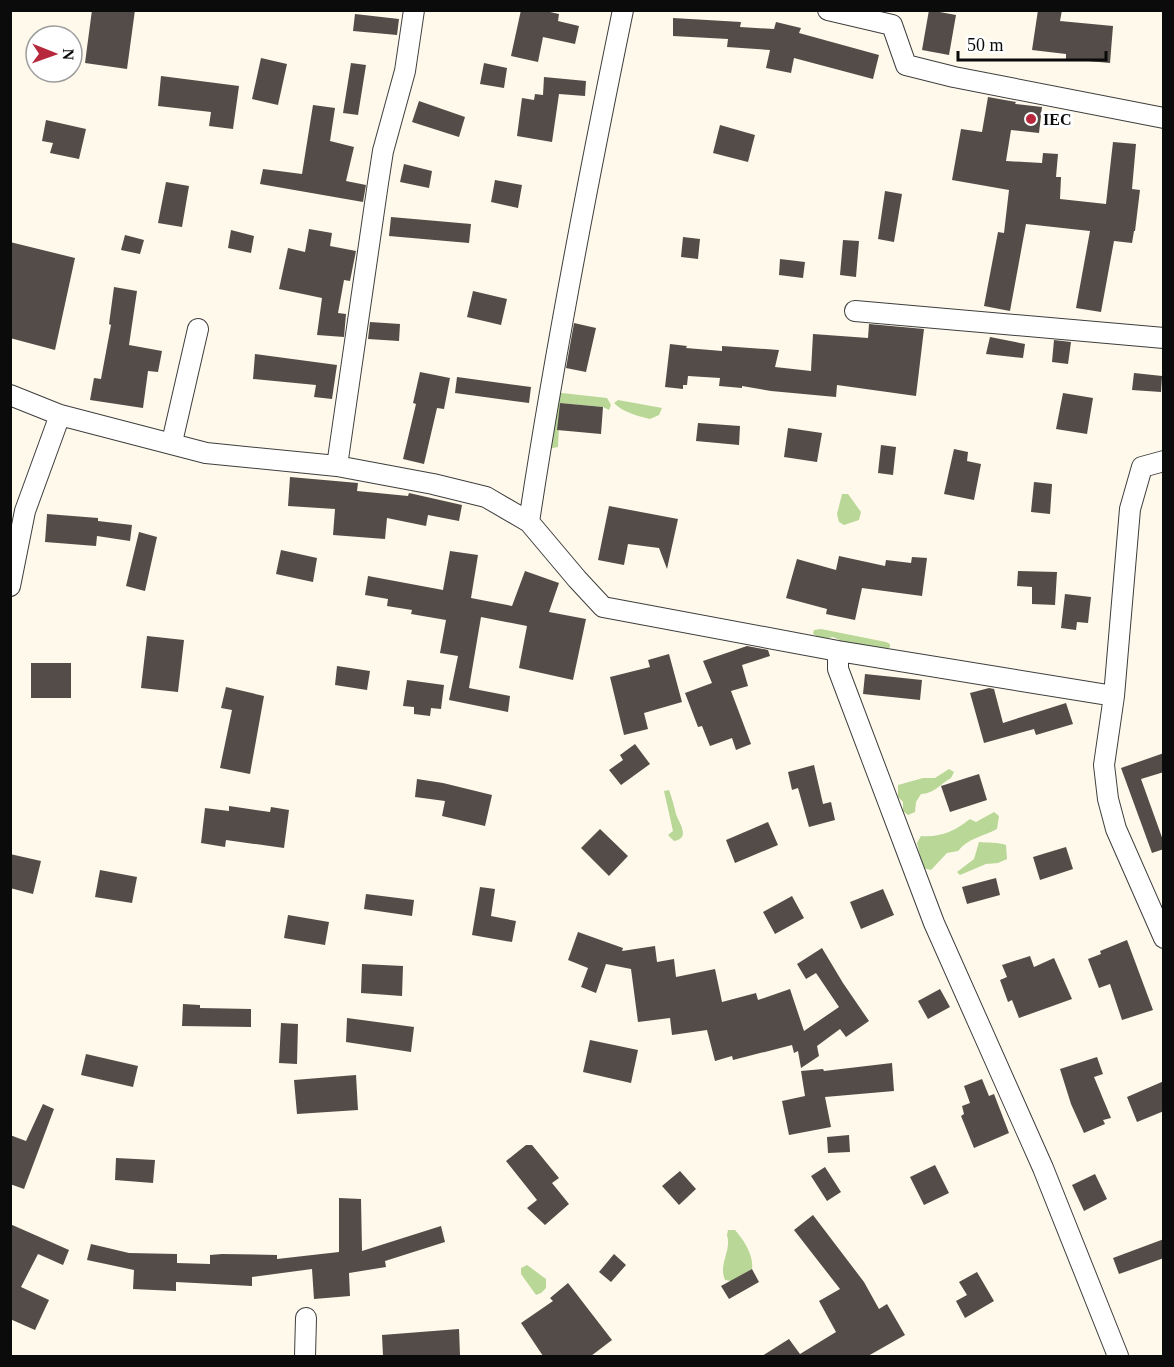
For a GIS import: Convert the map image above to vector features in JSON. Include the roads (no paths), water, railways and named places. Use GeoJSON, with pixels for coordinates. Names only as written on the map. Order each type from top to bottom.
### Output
{"type":"FeatureCollection","features":[{"type":"Feature","properties":{"kind":"street"},"geometry":{"type":"LineString","coordinates":[[337,466],[383,152],[405,71],[414,10]]}},
{"type":"Feature","properties":{"kind":"street"},"geometry":{"type":"LineString","coordinates":[[529,522],[587,183],[623,10]]}},
{"type":"Feature","properties":{"kind":"street"},"geometry":{"type":"LineString","coordinates":[[828,10],[894,18],[906,65],[954,77],[1164,118]]}},
{"type":"Feature","properties":{"kind":"street"},"geometry":{"type":"LineString","coordinates":[[855,311],[1164,338]]}},
{"type":"Feature","properties":{"kind":"street"},"geometry":{"type":"LineString","coordinates":[[172,442],[198,329]]}},
{"type":"Feature","properties":{"kind":"street"},"geometry":{"type":"LineString","coordinates":[[10,395],[60,415],[172,442],[206,453],[337,466],[433,484],[486,497],[529,522],[603,606],[838,651],[1114,696]]}},
{"type":"Feature","properties":{"kind":"street"},"geometry":{"type":"LineString","coordinates":[[10,585],[25,511],[60,415]]}},
{"type":"Feature","properties":{"kind":"street"},"geometry":{"type":"LineString","coordinates":[[1164,461],[1142,467],[1130,509],[1114,696],[1104,765],[1108,799],[1116,828],[1164,938]]}},
{"type":"Feature","properties":{"kind":"street"},"geometry":{"type":"LineString","coordinates":[[838,651],[838,669],[934,923],[1043,1168],[1118,1356]]}},
{"type":"Feature","properties":{"kind":"street"},"geometry":{"type":"LineString","coordinates":[[305,1356],[306,1318]]}},
{"type":"Feature","properties":{"kind":"place","name":"IEC"},"geometry":{"type":"Point","coordinates":[1031,119]}}]}
